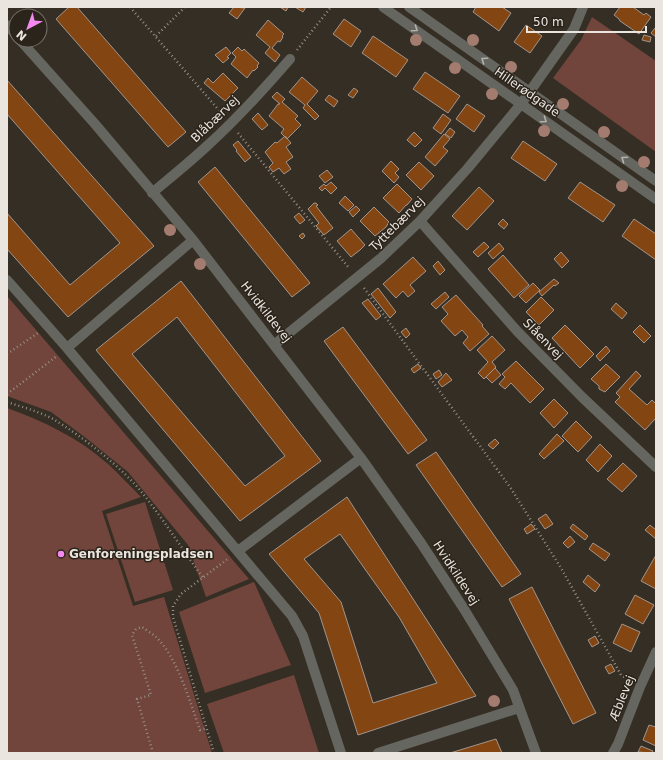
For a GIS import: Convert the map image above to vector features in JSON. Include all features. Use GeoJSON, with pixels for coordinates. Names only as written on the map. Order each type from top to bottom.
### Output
{"type":"FeatureCollection","features":[{"type":"Feature","properties":{"kind":"street","name":"Hillerødgade"},"geometry":{"type":"LineString","coordinates":[[383,7],[656,199]]}},
{"type":"Feature","properties":{"kind":"street","name":"Hillerødgade"},"geometry":{"type":"LineString","coordinates":[[408,7],[656,181]]}},
{"type":"Feature","properties":{"kind":"street","name":"Tyttebærvej"},"geometry":{"type":"LineString","coordinates":[[274,344],[380,259],[420,221],[468,168],[521,104],[574,29],[583,7]]}},
{"type":"Feature","properties":{"kind":"street","name":"Hvidkildevej"},"geometry":{"type":"LineString","coordinates":[[27,48],[193,240],[361,458],[421,543],[464,608],[513,690],[536,753]]}},
{"type":"Feature","properties":{"kind":"street","name":"Blåbærvej"},"geometry":{"type":"LineString","coordinates":[[152,192],[231,124],[260,94],[290,59]]}},
{"type":"Feature","properties":{"kind":"street","name":"Slåenvej"},"geometry":{"type":"LineString","coordinates":[[420,221],[517,331],[582,397],[656,467]]}},
{"type":"Feature","properties":{"kind":"street"},"geometry":{"type":"LineString","coordinates":[[67,348],[193,240]]}},
{"type":"Feature","properties":{"kind":"street"},"geometry":{"type":"LineString","coordinates":[[7,280],[67,348],[292,616],[304,636],[341,753]]}},
{"type":"Feature","properties":{"kind":"street"},"geometry":{"type":"LineString","coordinates":[[238,551],[361,458]]}},
{"type":"Feature","properties":{"kind":"street","name":"Æblevej"},"geometry":{"type":"LineString","coordinates":[[612,753],[618,744],[640,687],[656,652]]}},
{"type":"Feature","properties":{"kind":"street"},"geometry":{"type":"LineString","coordinates":[[378,753],[519,708]]}},
{"type":"Feature","properties":{"kind":"path"},"geometry":{"type":"LineString","coordinates":[[130,7],[231,124],[357,278],[510,487],[562,568],[621,675],[640,687]]}},
{"type":"Feature","properties":{"kind":"path"},"geometry":{"type":"LineString","coordinates":[[156,36],[185,7]]}},
{"type":"Feature","properties":{"kind":"path"},"geometry":{"type":"LineString","coordinates":[[290,59],[331,7]]}},
{"type":"Feature","properties":{"kind":"path"},"geometry":{"type":"LineString","coordinates":[[7,354],[48,326]]}},
{"type":"Feature","properties":{"kind":"path"},"geometry":{"type":"LineString","coordinates":[[7,394],[67,348]]}},
{"type":"Feature","properties":{"kind":"path"},"geometry":{"type":"LineString","coordinates":[[7,402],[29,409],[52,419],[79,437],[118,467],[144,494],[203,578]]}},
{"type":"Feature","properties":{"kind":"path"},"geometry":{"type":"LineString","coordinates":[[214,753],[173,617],[173,606],[181,594],[238,551]]}},
{"type":"Feature","properties":{"kind":"path"},"geometry":{"type":"LineString","coordinates":[[153,753],[137,699],[151,695],[132,635],[136,629],[142,627],[154,635],[164,646],[175,666],[200,730],[207,728]]}},
{"type":"Feature","properties":{"kind":"shaded area"},"geometry":{"type":"Polygon","coordinates":[[[592,17],[656,61],[656,152],[553,78],[581,40],[592,17]]]}},
{"type":"Feature","properties":{"kind":"shaded area"},"geometry":{"type":"Polygon","coordinates":[[[7,296],[249,579],[206,597],[188,545],[128,472],[51,412],[7,396],[7,296]]]}},
{"type":"Feature","properties":{"kind":"shaded area","name":"Genforeningspladsen"},"geometry":{"type":"Polygon","coordinates":[[[7,408],[73,438],[108,464],[141,497],[102,511],[133,606],[164,597],[212,753],[7,753],[7,408]]]}},
{"type":"Feature","properties":{"kind":"shaded area"},"geometry":{"type":"Polygon","coordinates":[[[145,502],[173,590],[135,602],[106,514],[145,502]]]}},
{"type":"Feature","properties":{"kind":"shaded area"},"geometry":{"type":"Polygon","coordinates":[[[254,582],[291,665],[205,693],[179,612],[254,582]]]}},
{"type":"Feature","properties":{"kind":"shaded area"},"geometry":{"type":"Polygon","coordinates":[[[294,675],[319,753],[224,753],[207,704],[294,675]]]}},
{"type":"Feature","properties":{"kind":"building"},"geometry":{"type":"Polygon","coordinates":[[[69,7],[77,7],[186,132],[168,147],[56,19],[69,7]]]}},
{"type":"Feature","properties":{"kind":"building"},"geometry":{"type":"Polygon","coordinates":[[[234,7],[245,8],[237,19],[229,13],[234,7]]]}},
{"type":"Feature","properties":{"kind":"building"},"geometry":{"type":"Polygon","coordinates":[[[280,7],[288,7],[286,11],[280,7]]]}},
{"type":"Feature","properties":{"kind":"building"},"geometry":{"type":"Polygon","coordinates":[[[295,7],[306,7],[303,12],[295,7]]]}},
{"type":"Feature","properties":{"kind":"building"},"geometry":{"type":"Polygon","coordinates":[[[476,7],[502,7],[511,13],[499,31],[473,12],[476,7]]]}},
{"type":"Feature","properties":{"kind":"building"},"geometry":{"type":"Polygon","coordinates":[[[620,7],[633,7],[644,15],[646,13],[651,17],[639,34],[614,15],[620,7]]]}},
{"type":"Feature","properties":{"kind":"building"},"geometry":{"type":"Polygon","coordinates":[[[344,19],[361,31],[351,47],[333,34],[344,19]]]}},
{"type":"Feature","properties":{"kind":"building"},"geometry":{"type":"Polygon","coordinates":[[[268,20],[284,34],[280,42],[278,41],[272,48],[280,55],[275,62],[265,53],[270,47],[256,35],[268,20]]]}},
{"type":"Feature","properties":{"kind":"building"},"geometry":{"type":"Polygon","coordinates":[[[526,25],[542,36],[530,53],[514,42],[526,25]]]}},
{"type":"Feature","properties":{"kind":"building"},"geometry":{"type":"Polygon","coordinates":[[[655,28],[656,29],[656,37],[651,33],[655,28]]]}},
{"type":"Feature","properties":{"kind":"building"},"geometry":{"type":"Polygon","coordinates":[[[644,35],[651,37],[650,42],[642,40],[644,35]]]}},
{"type":"Feature","properties":{"kind":"building"},"geometry":{"type":"Polygon","coordinates":[[[373,36],[408,60],[396,77],[362,53],[373,36]]]}},
{"type":"Feature","properties":{"kind":"building"},"geometry":{"type":"Polygon","coordinates":[[[226,47],[231,53],[227,57],[229,58],[223,63],[215,55],[226,47]]]}},
{"type":"Feature","properties":{"kind":"building"},"geometry":{"type":"Polygon","coordinates":[[[238,47],[242,51],[244,49],[259,63],[257,66],[258,67],[254,71],[253,70],[247,78],[231,64],[236,57],[232,53],[238,47]]]}},
{"type":"Feature","properties":{"kind":"building"},"geometry":{"type":"Polygon","coordinates":[[[425,72],[460,96],[448,113],[413,89],[425,72]]]}},
{"type":"Feature","properties":{"kind":"building"},"geometry":{"type":"Polygon","coordinates":[[[223,73],[238,88],[225,101],[204,83],[208,78],[213,83],[223,73]]]}},
{"type":"Feature","properties":{"kind":"building"},"geometry":{"type":"Polygon","coordinates":[[[302,77],[318,91],[307,104],[319,116],[315,120],[303,108],[305,105],[289,92],[302,77]]]}},
{"type":"Feature","properties":{"kind":"building"},"geometry":{"type":"Polygon","coordinates":[[[7,80],[154,246],[68,317],[7,249],[7,213],[70,285],[120,243],[7,114],[7,80]]]}},
{"type":"Feature","properties":{"kind":"building"},"geometry":{"type":"Polygon","coordinates":[[[354,88],[358,91],[353,98],[348,95],[354,88]]]}},
{"type":"Feature","properties":{"kind":"building"},"geometry":{"type":"Polygon","coordinates":[[[277,92],[285,99],[282,102],[298,116],[295,119],[301,125],[287,139],[281,133],[284,129],[269,116],[278,104],[280,104],[272,97],[277,92]]]}},
{"type":"Feature","properties":{"kind":"building"},"geometry":{"type":"Polygon","coordinates":[[[329,95],[338,101],[334,107],[325,100],[329,95]]]}},
{"type":"Feature","properties":{"kind":"building"},"geometry":{"type":"Polygon","coordinates":[[[467,104],[485,116],[474,132],[456,119],[467,104]]]}},
{"type":"Feature","properties":{"kind":"building"},"geometry":{"type":"Polygon","coordinates":[[[258,113],[268,125],[262,130],[252,119],[258,113]]]}},
{"type":"Feature","properties":{"kind":"building"},"geometry":{"type":"Polygon","coordinates":[[[443,114],[451,120],[441,134],[433,128],[443,114]]]}},
{"type":"Feature","properties":{"kind":"building"},"geometry":{"type":"Polygon","coordinates":[[[450,128],[455,132],[451,138],[445,134],[450,128]]]}},
{"type":"Feature","properties":{"kind":"building"},"geometry":{"type":"Polygon","coordinates":[[[414,132],[422,140],[415,147],[407,140],[414,132]]]}},
{"type":"Feature","properties":{"kind":"building"},"geometry":{"type":"Polygon","coordinates":[[[444,134],[450,139],[443,147],[448,151],[435,166],[425,157],[444,134]]]}},
{"type":"Feature","properties":{"kind":"building"},"geometry":{"type":"Polygon","coordinates":[[[285,136],[291,143],[286,147],[293,157],[286,162],[291,169],[284,174],[279,168],[273,172],[269,167],[273,163],[265,152],[275,142],[277,143],[285,136]]]}},
{"type":"Feature","properties":{"kind":"building"},"geometry":{"type":"Polygon","coordinates":[[[238,141],[251,157],[245,162],[233,145],[238,141]]]}},
{"type":"Feature","properties":{"kind":"building"},"geometry":{"type":"Polygon","coordinates":[[[523,141],[557,164],[545,181],[511,158],[523,141]]]}},
{"type":"Feature","properties":{"kind":"building"},"geometry":{"type":"Polygon","coordinates":[[[391,161],[399,169],[395,173],[399,177],[394,183],[382,171],[391,161]]]}},
{"type":"Feature","properties":{"kind":"building"},"geometry":{"type":"Polygon","coordinates":[[[419,162],[434,176],[421,190],[406,175],[419,162]]]}},
{"type":"Feature","properties":{"kind":"building"},"geometry":{"type":"Polygon","coordinates":[[[215,167],[310,283],[292,297],[198,182],[215,167]]]}},
{"type":"Feature","properties":{"kind":"building"},"geometry":{"type":"Polygon","coordinates":[[[327,170],[333,177],[325,183],[319,176],[327,170]]]}},
{"type":"Feature","properties":{"kind":"building"},"geometry":{"type":"Polygon","coordinates":[[[331,182],[337,188],[331,194],[325,188],[322,191],[319,188],[324,184],[326,186],[331,182]]]}},
{"type":"Feature","properties":{"kind":"building"},"geometry":{"type":"Polygon","coordinates":[[[580,182],[615,205],[603,222],[568,198],[580,182]]]}},
{"type":"Feature","properties":{"kind":"building"},"geometry":{"type":"Polygon","coordinates":[[[397,184],[412,199],[399,213],[383,198],[397,184]]]}},
{"type":"Feature","properties":{"kind":"building"},"geometry":{"type":"Polygon","coordinates":[[[479,187],[494,201],[467,230],[452,216],[479,187]]]}},
{"type":"Feature","properties":{"kind":"building"},"geometry":{"type":"Polygon","coordinates":[[[345,196],[354,205],[348,211],[339,203],[345,196]]]}},
{"type":"Feature","properties":{"kind":"building"},"geometry":{"type":"Polygon","coordinates":[[[314,203],[318,205],[316,206],[333,228],[324,235],[316,226],[319,223],[308,209],[314,203]]]}},
{"type":"Feature","properties":{"kind":"building"},"geometry":{"type":"Polygon","coordinates":[[[356,206],[360,210],[353,217],[349,212],[356,206]]]}},
{"type":"Feature","properties":{"kind":"building"},"geometry":{"type":"Polygon","coordinates":[[[374,207],[389,222],[386,227],[375,236],[360,221],[374,207]]]}},
{"type":"Feature","properties":{"kind":"building"},"geometry":{"type":"Polygon","coordinates":[[[299,213],[305,220],[300,224],[294,217],[299,213]]]}},
{"type":"Feature","properties":{"kind":"building"},"geometry":{"type":"Polygon","coordinates":[[[503,219],[508,224],[504,229],[498,224],[503,219]]]}},
{"type":"Feature","properties":{"kind":"building"},"geometry":{"type":"Polygon","coordinates":[[[634,219],[656,234],[656,260],[622,236],[634,219]]]}},
{"type":"Feature","properties":{"kind":"building"},"geometry":{"type":"Polygon","coordinates":[[[351,229],[365,245],[351,257],[337,241],[351,229]]]}},
{"type":"Feature","properties":{"kind":"building"},"geometry":{"type":"Polygon","coordinates":[[[303,233],[305,236],[302,239],[299,236],[303,233]]]}},
{"type":"Feature","properties":{"kind":"building"},"geometry":{"type":"Polygon","coordinates":[[[484,242],[489,247],[478,257],[473,252],[484,242]]]}},
{"type":"Feature","properties":{"kind":"building"},"geometry":{"type":"Polygon","coordinates":[[[499,243],[504,249],[493,259],[488,253],[499,243]]]}},
{"type":"Feature","properties":{"kind":"building"},"geometry":{"type":"Polygon","coordinates":[[[561,252],[569,261],[562,268],[554,259],[561,252]]]}},
{"type":"Feature","properties":{"kind":"building"},"geometry":{"type":"Polygon","coordinates":[[[503,255],[529,285],[514,298],[488,269],[503,255]]]}},
{"type":"Feature","properties":{"kind":"building"},"geometry":{"type":"Polygon","coordinates":[[[413,257],[426,271],[410,285],[415,291],[408,297],[403,291],[396,298],[383,284],[413,257]]]}},
{"type":"Feature","properties":{"kind":"building"},"geometry":{"type":"Polygon","coordinates":[[[438,261],[445,270],[440,275],[433,266],[438,261]]]}},
{"type":"Feature","properties":{"kind":"building"},"geometry":{"type":"Polygon","coordinates":[[[554,279],[559,283],[555,286],[554,285],[542,296],[539,292],[554,279]]]}},
{"type":"Feature","properties":{"kind":"building"},"geometry":{"type":"Polygon","coordinates":[[[181,281],[321,461],[240,521],[96,350],[181,281]],[[177,317],[132,354],[245,486],[285,456],[177,317]]]}},
{"type":"Feature","properties":{"kind":"building"},"geometry":{"type":"Polygon","coordinates":[[[533,283],[540,290],[526,303],[519,296],[533,283]]]}},
{"type":"Feature","properties":{"kind":"building"},"geometry":{"type":"Polygon","coordinates":[[[378,288],[396,312],[390,318],[371,294],[378,288]]]}},
{"type":"Feature","properties":{"kind":"building"},"geometry":{"type":"Polygon","coordinates":[[[445,292],[449,297],[436,309],[431,304],[445,292]]]}},
{"type":"Feature","properties":{"kind":"building"},"geometry":{"type":"Polygon","coordinates":[[[456,295],[483,325],[482,326],[489,334],[470,351],[463,343],[468,337],[462,330],[455,336],[441,321],[448,314],[442,307],[456,295]]]}},
{"type":"Feature","properties":{"kind":"building"},"geometry":{"type":"Polygon","coordinates":[[[541,297],[554,310],[539,325],[526,312],[541,297]]]}},
{"type":"Feature","properties":{"kind":"building"},"geometry":{"type":"Polygon","coordinates":[[[368,299],[381,316],[376,320],[362,303],[368,299]]]}},
{"type":"Feature","properties":{"kind":"building"},"geometry":{"type":"Polygon","coordinates":[[[616,303],[627,313],[622,319],[611,309],[616,303]]]}},
{"type":"Feature","properties":{"kind":"building"},"geometry":{"type":"Polygon","coordinates":[[[565,325],[594,354],[580,368],[552,338],[565,325]]]}},
{"type":"Feature","properties":{"kind":"building"},"geometry":{"type":"Polygon","coordinates":[[[640,325],[651,336],[644,343],[633,332],[640,325]]]}},
{"type":"Feature","properties":{"kind":"building"},"geometry":{"type":"Polygon","coordinates":[[[343,327],[427,440],[408,454],[324,341],[343,327]]]}},
{"type":"Feature","properties":{"kind":"building"},"geometry":{"type":"Polygon","coordinates":[[[406,328],[410,334],[406,338],[401,332],[406,328]]]}},
{"type":"Feature","properties":{"kind":"building"},"geometry":{"type":"Polygon","coordinates":[[[492,336],[505,350],[492,362],[496,367],[484,379],[478,373],[488,362],[477,350],[492,336]]]}},
{"type":"Feature","properties":{"kind":"building"},"geometry":{"type":"Polygon","coordinates":[[[606,346],[610,351],[600,361],[596,356],[606,346]]]}},
{"type":"Feature","properties":{"kind":"building"},"geometry":{"type":"Polygon","coordinates":[[[516,361],[544,389],[530,403],[511,383],[505,389],[499,384],[505,377],[502,374],[516,361]]]}},
{"type":"Feature","properties":{"kind":"building"},"geometry":{"type":"Polygon","coordinates":[[[418,364],[421,368],[414,373],[411,369],[418,364]]]}},
{"type":"Feature","properties":{"kind":"building"},"geometry":{"type":"Polygon","coordinates":[[[606,364],[620,377],[605,392],[599,389],[599,386],[591,379],[606,364]]]}},
{"type":"Feature","properties":{"kind":"building"},"geometry":{"type":"Polygon","coordinates":[[[495,368],[501,375],[492,383],[486,377],[495,368]]]}},
{"type":"Feature","properties":{"kind":"building"},"geometry":{"type":"Polygon","coordinates":[[[439,370],[442,375],[436,379],[433,374],[439,370]]]}},
{"type":"Feature","properties":{"kind":"building"},"geometry":{"type":"Polygon","coordinates":[[[636,371],[641,376],[629,389],[647,405],[652,400],[656,404],[656,420],[655,419],[645,430],[615,402],[620,397],[616,393],[636,371]]]}},
{"type":"Feature","properties":{"kind":"building"},"geometry":{"type":"Polygon","coordinates":[[[446,373],[452,380],[442,387],[438,382],[446,373]]]}},
{"type":"Feature","properties":{"kind":"building"},"geometry":{"type":"Polygon","coordinates":[[[554,399],[568,413],[554,428],[540,413],[554,399]]]}},
{"type":"Feature","properties":{"kind":"building"},"geometry":{"type":"Polygon","coordinates":[[[576,421],[592,437],[578,452],[562,436],[576,421]]]}},
{"type":"Feature","properties":{"kind":"building"},"geometry":{"type":"Polygon","coordinates":[[[557,434],[564,441],[544,459],[539,454],[557,434]]]}},
{"type":"Feature","properties":{"kind":"building"},"geometry":{"type":"Polygon","coordinates":[[[495,439],[499,443],[493,449],[488,445],[495,439]]]}},
{"type":"Feature","properties":{"kind":"building"},"geometry":{"type":"Polygon","coordinates":[[[600,444],[612,456],[598,472],[586,460],[600,444]]]}},
{"type":"Feature","properties":{"kind":"building"},"geometry":{"type":"Polygon","coordinates":[[[436,452],[521,574],[502,587],[416,465],[436,452]]]}},
{"type":"Feature","properties":{"kind":"building"},"geometry":{"type":"Polygon","coordinates":[[[623,463],[637,476],[622,492],[607,479],[623,463]]]}},
{"type":"Feature","properties":{"kind":"building"},"geometry":{"type":"Polygon","coordinates":[[[347,497],[476,696],[358,735],[319,613],[269,554],[347,497]],[[340,534],[304,559],[341,602],[373,703],[437,683],[399,617],[340,534]]]}},
{"type":"Feature","properties":{"kind":"building"},"geometry":{"type":"Polygon","coordinates":[[[546,514],[553,524],[545,529],[538,519],[546,514]]]}},
{"type":"Feature","properties":{"kind":"building"},"geometry":{"type":"Polygon","coordinates":[[[531,524],[535,529],[527,534],[524,529],[531,524]]]}},
{"type":"Feature","properties":{"kind":"building"},"geometry":{"type":"Polygon","coordinates":[[[573,524],[588,536],[585,540],[570,528],[573,524]]]}},
{"type":"Feature","properties":{"kind":"building"},"geometry":{"type":"Polygon","coordinates":[[[650,525],[656,530],[656,539],[645,530],[650,525]]]}},
{"type":"Feature","properties":{"kind":"building"},"geometry":{"type":"Polygon","coordinates":[[[570,536],[575,542],[568,548],[563,543],[570,536]]]}},
{"type":"Feature","properties":{"kind":"building"},"geometry":{"type":"Polygon","coordinates":[[[593,543],[610,554],[605,561],[589,549],[593,543]]]}},
{"type":"Feature","properties":{"kind":"building"},"geometry":{"type":"Polygon","coordinates":[[[656,555],[656,589],[641,581],[656,555]]]}},
{"type":"Feature","properties":{"kind":"building"},"geometry":{"type":"Polygon","coordinates":[[[588,575],[600,585],[595,592],[583,582],[588,575]]]}},
{"type":"Feature","properties":{"kind":"building"},"geometry":{"type":"Polygon","coordinates":[[[532,587],[596,713],[573,724],[509,599],[532,587]]]}},
{"type":"Feature","properties":{"kind":"building"},"geometry":{"type":"Polygon","coordinates":[[[635,595],[654,605],[643,624],[625,614],[635,595]]]}},
{"type":"Feature","properties":{"kind":"building"},"geometry":{"type":"Polygon","coordinates":[[[622,624],[640,632],[631,652],[613,643],[622,624]]]}},
{"type":"Feature","properties":{"kind":"building"},"geometry":{"type":"Polygon","coordinates":[[[595,636],[599,643],[592,647],[588,640],[595,636]]]}},
{"type":"Feature","properties":{"kind":"building"},"geometry":{"type":"Polygon","coordinates":[[[611,664],[615,671],[609,674],[605,667],[611,664]]]}},
{"type":"Feature","properties":{"kind":"building"},"geometry":{"type":"Polygon","coordinates":[[[649,725],[656,727],[656,746],[643,740],[649,725]]]}},
{"type":"Feature","properties":{"kind":"building"},"geometry":{"type":"Polygon","coordinates":[[[496,739],[502,753],[450,753],[496,739]]]}},
{"type":"Feature","properties":{"kind":"building"},"geometry":{"type":"Polygon","coordinates":[[[641,746],[653,751],[652,753],[638,752],[641,746]]]}},
{"type":"Feature","properties":{"kind":"place","name":"Genforeningspladsen"},"geometry":{"type":"Point","coordinates":[61,554]}}]}
